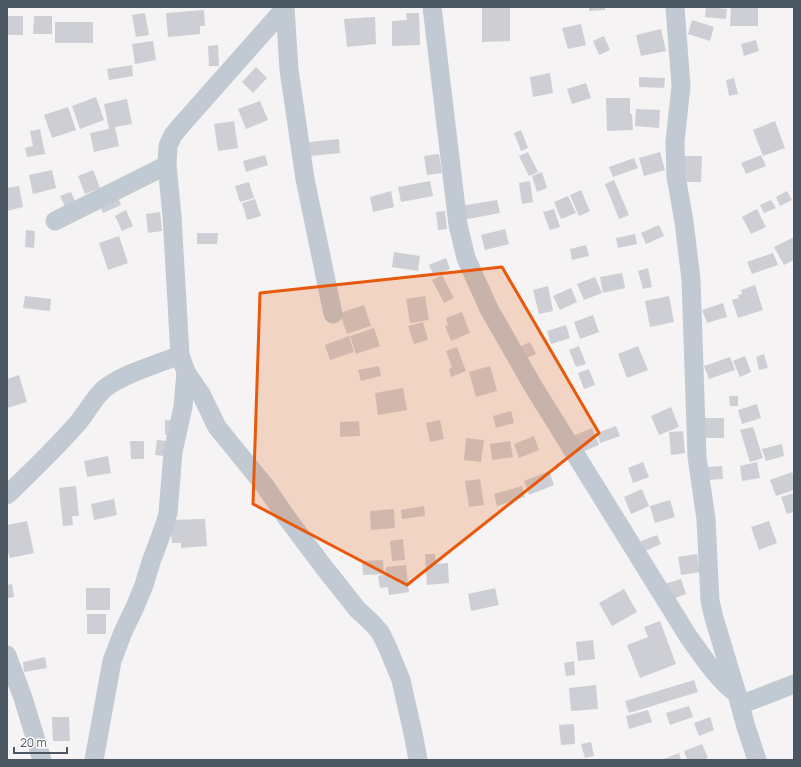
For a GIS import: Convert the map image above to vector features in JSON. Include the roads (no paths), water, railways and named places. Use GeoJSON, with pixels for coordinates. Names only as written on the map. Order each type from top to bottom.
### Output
{"type":"FeatureCollection","features":[{"type":"Feature","properties":{"kind":"street"},"geometry":{"type":"LineString","coordinates":[[285,7],[173,135],[168,146],[167,165],[173,223],[180,355],[186,372],[201,394],[217,427],[224,437],[265,486],[287,518],[357,609],[380,632],[401,680],[418,760]]}},
{"type":"Feature","properties":{"kind":"street"},"geometry":{"type":"LineString","coordinates":[[285,7],[289,70],[305,179],[333,314]]}},
{"type":"Feature","properties":{"kind":"street"},"geometry":{"type":"LineString","coordinates":[[432,7],[458,225],[466,258],[488,308],[533,386],[688,636],[713,672],[739,700]]}},
{"type":"Feature","properties":{"kind":"street"},"geometry":{"type":"LineString","coordinates":[[675,7],[681,86],[675,142],[676,176],[684,222],[691,279],[697,457],[706,519],[710,601],[757,760]]}},
{"type":"Feature","properties":{"kind":"street"},"geometry":{"type":"LineString","coordinates":[[55,222],[167,165]]}},
{"type":"Feature","properties":{"kind":"street"},"geometry":{"type":"LineString","coordinates":[[7,495],[59,444],[82,418],[94,400],[105,389],[122,378],[180,355]]}},
{"type":"Feature","properties":{"kind":"street"},"geometry":{"type":"LineString","coordinates":[[94,760],[112,661],[144,585],[150,562],[168,513],[173,452],[183,407],[186,372]]}},
{"type":"Feature","properties":{"kind":"street"},"geometry":{"type":"LineString","coordinates":[[7,655],[23,698],[42,760]]}},
{"type":"Feature","properties":{"kind":"street"},"geometry":{"type":"LineString","coordinates":[[739,700],[794,684]]}}]}
